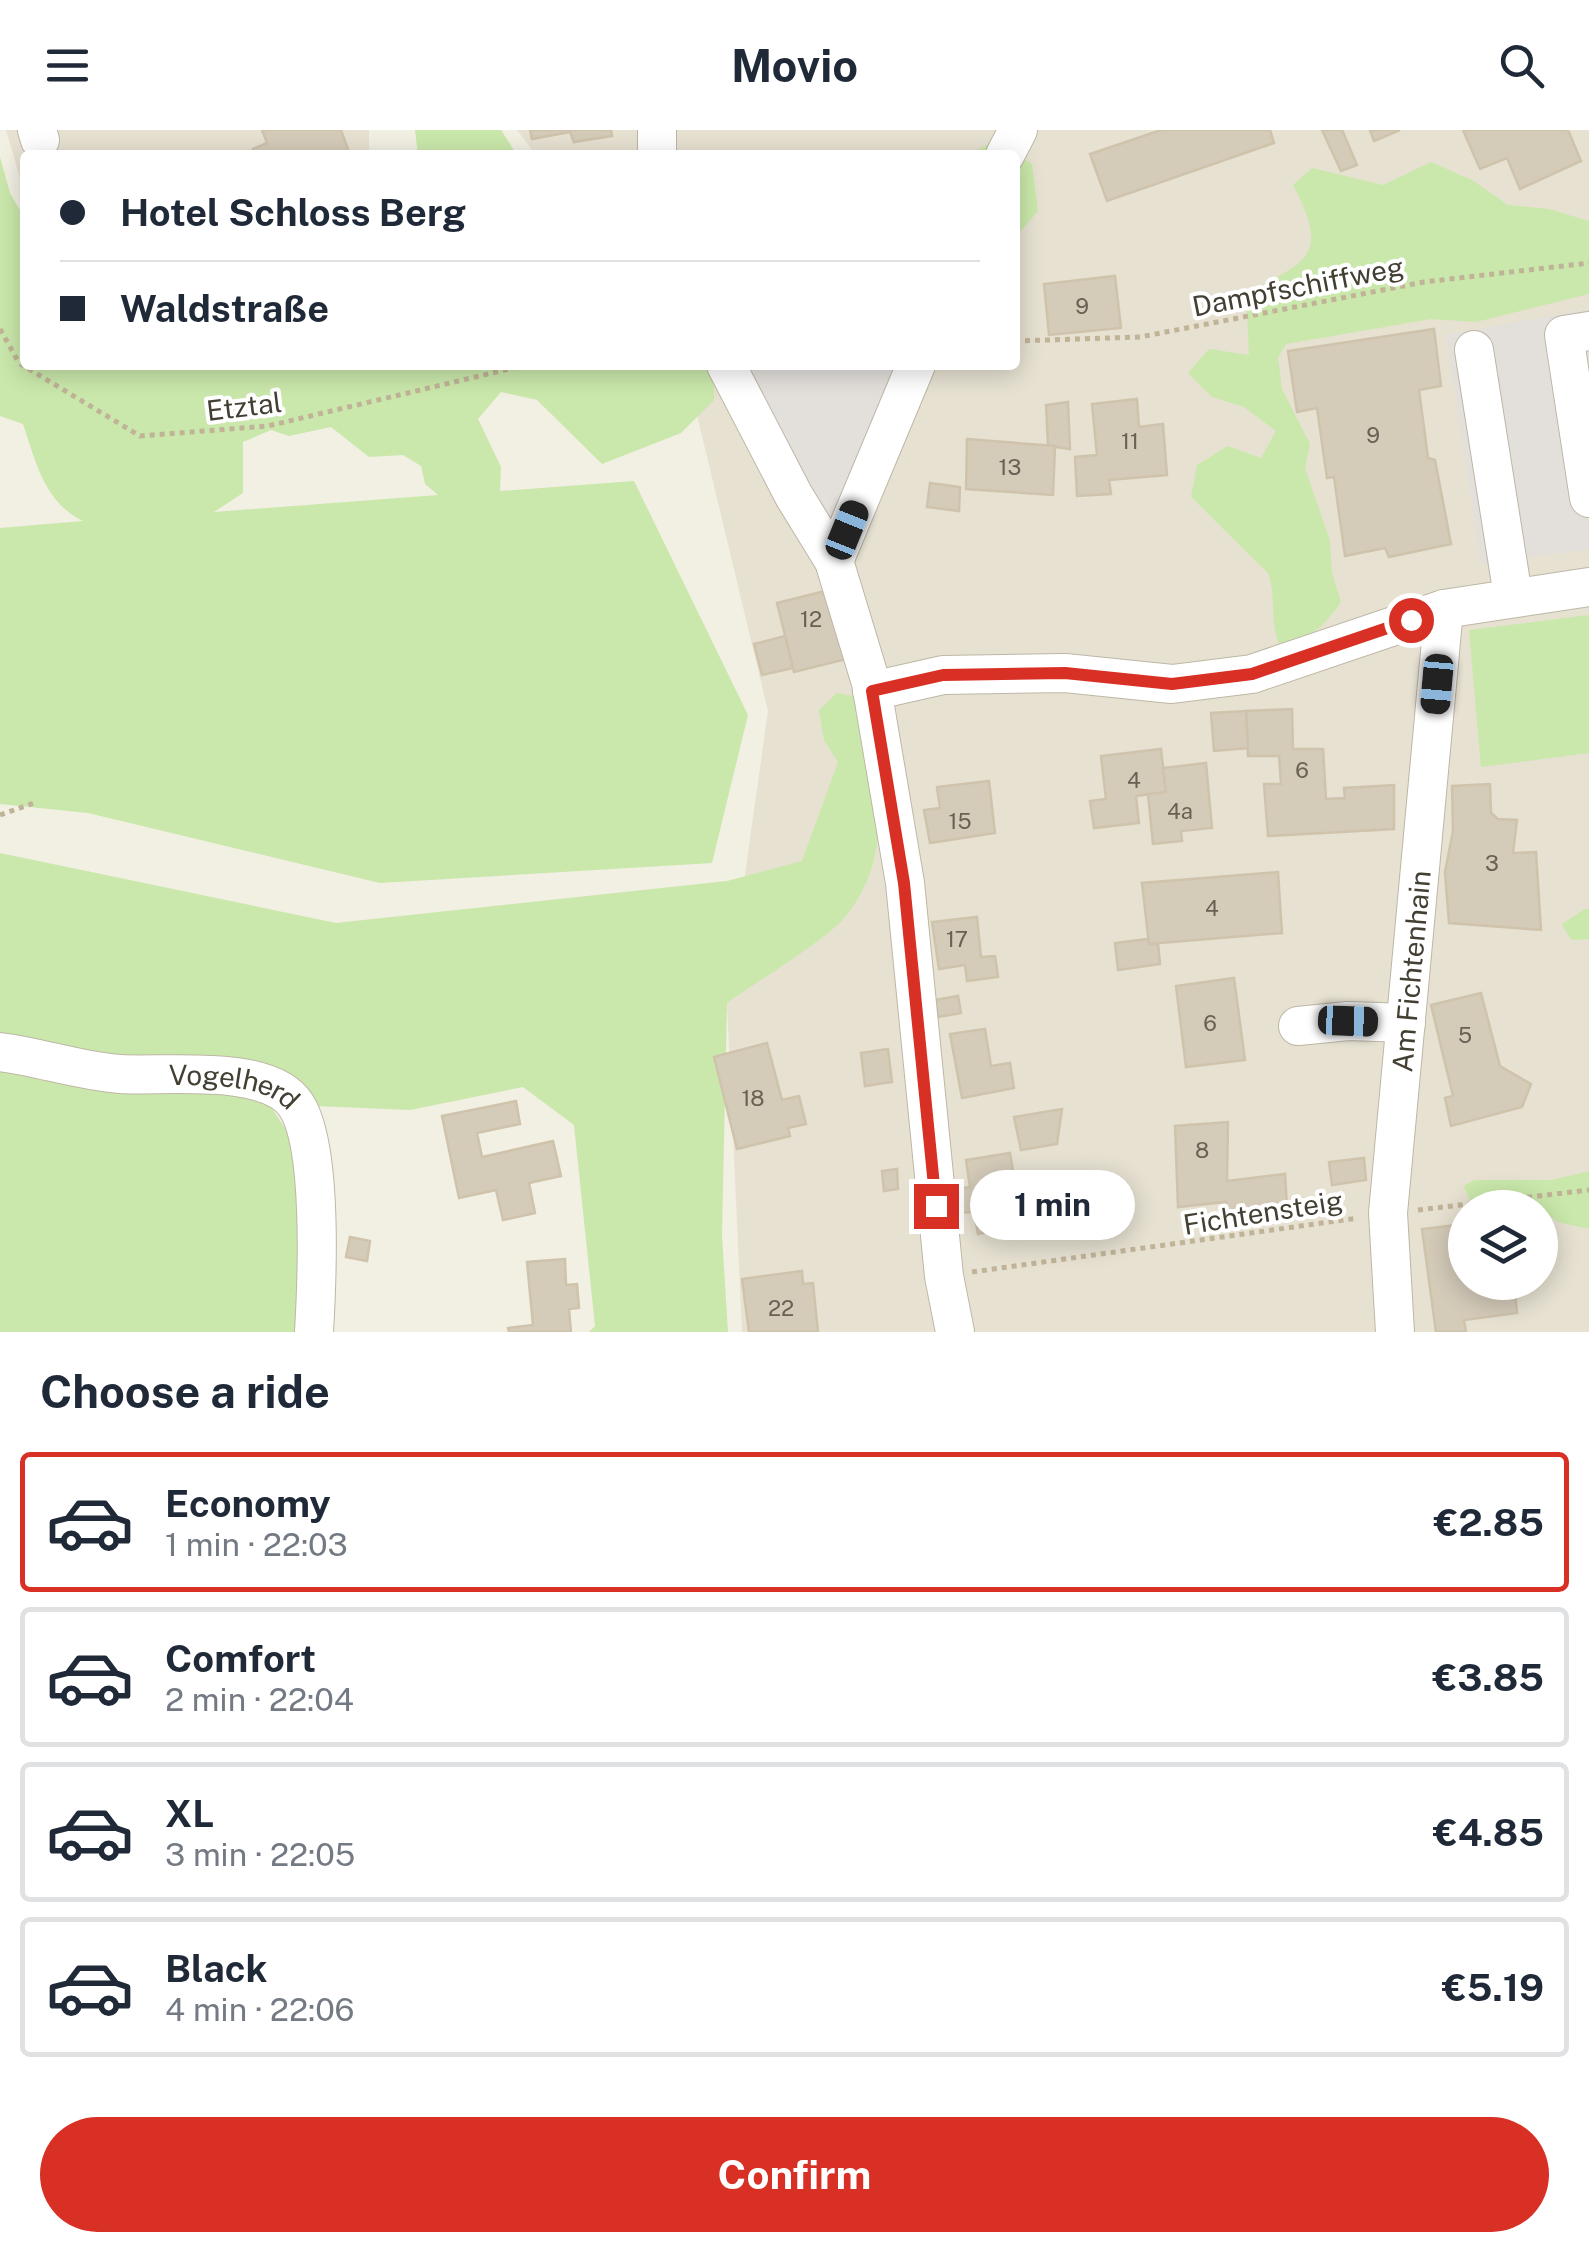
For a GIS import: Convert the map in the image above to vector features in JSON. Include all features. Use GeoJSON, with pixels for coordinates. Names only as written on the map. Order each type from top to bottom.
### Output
{"type":"FeatureCollection","features":[{"type":"Feature","properties":{"kind":"street"},"geometry":{"type":"LineString","coordinates":[[1589,331],[1564,335],[1589,498]]}},
{"type":"Feature","properties":{"kind":"street"},"geometry":{"type":"LineString","coordinates":[[1474,350],[1514,596]]}},
{"type":"Feature","properties":{"kind":"street"},"geometry":{"type":"LineString","coordinates":[[729,370],[794,496],[834,561],[872,691],[904,883],[944,1276],[955,1332]]}},
{"type":"Feature","properties":{"kind":"street"},"geometry":{"type":"LineString","coordinates":[[834,561],[914,370]]}},
{"type":"Feature","properties":{"kind":"street"},"geometry":{"type":"LineString","coordinates":[[872,691],[943,675],[1065,673],[1172,684],[1252,674],[1444,609],[1589,587]]}},
{"type":"Feature","properties":{"kind":"street","name":"Am Fichtenhain"},"geometry":{"type":"LineString","coordinates":[[1395,1332],[1388,1213],[1444,609]]}},
{"type":"Feature","properties":{"kind":"street"},"geometry":{"type":"LineString","coordinates":[[1298,1026],[1348,1021],[1406,1023]]}},
{"type":"Feature","properties":{"kind":"street","name":"Vogelherd"},"geometry":{"type":"LineString","coordinates":[[0,1052],[120,1074],[218,1075],[282,1091],[295,1104],[307,1138],[315,1217],[314,1332]]}},
{"type":"Feature","properties":{"kind":"path","name":"Dampfschiffweg"},"geometry":{"type":"LineString","coordinates":[[1020,341],[1140,337],[1424,282],[1589,263]]}},
{"type":"Feature","properties":{"kind":"path","name":"Etztal"},"geometry":{"type":"LineString","coordinates":[[0,329],[20,364]]}},
{"type":"Feature","properties":{"kind":"path","name":"Etztal"},"geometry":{"type":"LineString","coordinates":[[30,370],[140,436],[268,426],[505,370]]}},
{"type":"Feature","properties":{"kind":"path"},"geometry":{"type":"LineString","coordinates":[[0,815],[34,803]]}},
{"type":"Feature","properties":{"kind":"path","name":"Fichtensteig"},"geometry":{"type":"LineString","coordinates":[[944,1276],[1388,1213],[1589,1190]]}},
{"type":"Feature","properties":{"kind":"shaded area"},"geometry":{"type":"Polygon","coordinates":[[[6,130],[369,130],[369,150],[20,150],[20,178],[6,130]]]}},
{"type":"Feature","properties":{"kind":"shaded area"},"geometry":{"type":"Polygon","coordinates":[[[517,130],[1589,130],[1589,1332],[742,1332],[727,1003],[768,711],[686,370],[1020,370],[1020,150],[532,150],[517,130]]]}},
{"type":"Feature","properties":{"kind":"shaded area"},"geometry":{"type":"Polygon","coordinates":[[[1589,309],[1589,549],[1481,564],[1446,335],[1589,309]]]}},
{"type":"Feature","properties":{"kind":"shaded area"},"geometry":{"type":"Polygon","coordinates":[[[743,370],[905,370],[839,521],[822,521],[743,370]]]}},
{"type":"Feature","properties":{"kind":"green space"},"geometry":{"type":"Polygon","coordinates":[[[415,130],[501,130],[514,150],[417,150],[415,130]]]}},
{"type":"Feature","properties":{"kind":"green space"},"geometry":{"type":"Polygon","coordinates":[[[995,141],[1009,150],[977,150],[995,141]]]}},
{"type":"Feature","properties":{"kind":"green space"},"geometry":{"type":"Polygon","coordinates":[[[0,157],[10,193],[20,210],[20,370],[713,370],[714,400],[681,433],[602,464],[537,400],[501,392],[478,419],[501,467],[500,491],[634,481],[748,715],[712,863],[380,883],[88,813],[0,804],[0,528],[83,521],[50,492],[23,424],[0,416],[0,157]],[[331,427],[289,436],[271,430],[243,442],[243,493],[214,512],[438,495],[425,484],[421,466],[403,455],[369,457],[331,427]]]}},
{"type":"Feature","properties":{"kind":"green space"},"geometry":{"type":"Polygon","coordinates":[[[1020,157],[1032,164],[1038,211],[1020,232],[1020,157]]]}},
{"type":"Feature","properties":{"kind":"green space"},"geometry":{"type":"Polygon","coordinates":[[[1431,162],[1472,180],[1508,205],[1549,209],[1589,221],[1589,294],[1476,322],[1431,319],[1286,344],[1278,358],[1282,389],[1310,444],[1305,468],[1330,541],[1332,573],[1341,602],[1315,631],[1280,646],[1268,573],[1191,497],[1197,465],[1228,446],[1261,458],[1276,431],[1244,407],[1212,397],[1188,373],[1209,349],[1249,355],[1246,293],[1286,272],[1307,253],[1310,227],[1293,185],[1312,168],[1383,185],[1431,162]]]}},
{"type":"Feature","properties":{"kind":"green space"},"geometry":{"type":"Polygon","coordinates":[[[1589,615],[1589,753],[1481,767],[1469,630],[1589,615]]]}},
{"type":"Feature","properties":{"kind":"green space"},"geometry":{"type":"Polygon","coordinates":[[[837,693],[859,697],[876,782],[878,839],[862,892],[845,917],[807,949],[727,1003],[722,1235],[728,1332],[589,1332],[595,1326],[574,1125],[523,1087],[410,1110],[269,1104],[285,1128],[298,1163],[303,1332],[0,1332],[0,853],[336,923],[727,881],[802,861],[838,762],[824,740],[819,710],[837,693]]]}},
{"type":"Feature","properties":{"kind":"green space"},"geometry":{"type":"Polygon","coordinates":[[[1589,909],[1589,939],[1571,940],[1562,924],[1589,909]]]}},
{"type":"Feature","properties":{"kind":"green space"},"geometry":{"type":"Polygon","coordinates":[[[1589,1171],[1589,1229],[1558,1222],[1558,1190],[1465,1190],[1463,1186],[1475,1180],[1552,1180],[1589,1171]]]}},
{"type":"Feature","properties":{"kind":"building"},"geometry":{"type":"Polygon","coordinates":[[[262,130],[341,130],[348,150],[253,150],[267,143],[262,130]]]}},
{"type":"Feature","properties":{"kind":"building"},"geometry":{"type":"Polygon","coordinates":[[[530,130],[611,130],[612,136],[574,142],[570,132],[532,139],[530,130]]]}},
{"type":"Feature","properties":{"kind":"building"},"geometry":{"type":"Polygon","coordinates":[[[1161,130],[1270,130],[1274,143],[1107,201],[1090,154],[1161,130]]]}},
{"type":"Feature","properties":{"kind":"building"},"geometry":{"type":"Polygon","coordinates":[[[1322,130],[1342,130],[1357,165],[1341,171],[1322,130]]]}},
{"type":"Feature","properties":{"kind":"building"},"geometry":{"type":"Polygon","coordinates":[[[1370,130],[1400,130],[1374,141],[1370,130]]]}},
{"type":"Feature","properties":{"kind":"building"},"geometry":{"type":"Polygon","coordinates":[[[1463,130],[1568,130],[1581,161],[1520,189],[1507,158],[1480,169],[1463,130]]]}},
{"type":"Feature","properties":{"kind":"building"},"geometry":{"type":"Polygon","coordinates":[[[1115,276],[1121,328],[1049,335],[1044,284],[1115,276]]]}},
{"type":"Feature","properties":{"kind":"building"},"geometry":{"type":"Polygon","coordinates":[[[1434,329],[1441,386],[1419,390],[1428,458],[1435,460],[1451,544],[1389,557],[1385,548],[1345,556],[1334,477],[1327,478],[1317,408],[1297,412],[1288,351],[1434,329]]]}},
{"type":"Feature","properties":{"kind":"building"},"geometry":{"type":"Polygon","coordinates":[[[1137,399],[1139,427],[1163,424],[1167,475],[1109,480],[1111,494],[1077,496],[1075,457],[1097,455],[1092,404],[1137,399]]]}},
{"type":"Feature","properties":{"kind":"building"},"geometry":{"type":"Polygon","coordinates":[[[1068,402],[1070,449],[1048,446],[1046,405],[1068,402]]]}},
{"type":"Feature","properties":{"kind":"building"},"geometry":{"type":"Polygon","coordinates":[[[967,439],[1055,446],[1053,495],[966,489],[967,439]]]}},
{"type":"Feature","properties":{"kind":"building"},"geometry":{"type":"Polygon","coordinates":[[[930,483],[960,487],[959,511],[927,507],[930,483]]]}},
{"type":"Feature","properties":{"kind":"building"},"geometry":{"type":"Polygon","coordinates":[[[833,589],[850,658],[794,672],[777,603],[833,589]]]}},
{"type":"Feature","properties":{"kind":"building"},"geometry":{"type":"Polygon","coordinates":[[[785,636],[793,668],[762,675],[754,644],[785,636]]]}},
{"type":"Feature","properties":{"kind":"building"},"geometry":{"type":"Polygon","coordinates":[[[1292,709],[1293,749],[1323,749],[1326,799],[1345,798],[1344,788],[1394,785],[1394,829],[1268,836],[1264,784],[1281,784],[1279,756],[1248,756],[1246,711],[1292,709]]]}},
{"type":"Feature","properties":{"kind":"building"},"geometry":{"type":"Polygon","coordinates":[[[1246,711],[1248,748],[1214,751],[1211,713],[1246,711]]]}},
{"type":"Feature","properties":{"kind":"building"},"geometry":{"type":"Polygon","coordinates":[[[1161,749],[1166,792],[1136,796],[1139,823],[1094,828],[1090,801],[1106,799],[1101,756],[1161,749]]]}},
{"type":"Feature","properties":{"kind":"building"},"geometry":{"type":"Polygon","coordinates":[[[1206,763],[1212,828],[1181,831],[1182,841],[1153,844],[1148,794],[1166,792],[1163,768],[1206,763]]]}},
{"type":"Feature","properties":{"kind":"building"},"geometry":{"type":"Polygon","coordinates":[[[989,781],[995,833],[930,843],[924,810],[940,808],[937,787],[989,781]]]}},
{"type":"Feature","properties":{"kind":"building"},"geometry":{"type":"Polygon","coordinates":[[[1490,784],[1491,813],[1498,819],[1517,820],[1513,853],[1536,852],[1541,930],[1449,923],[1445,872],[1453,831],[1452,786],[1490,784]]]}},
{"type":"Feature","properties":{"kind":"building"},"geometry":{"type":"Polygon","coordinates":[[[1278,872],[1282,933],[1149,944],[1142,883],[1278,872]]]}},
{"type":"Feature","properties":{"kind":"building"},"geometry":{"type":"Polygon","coordinates":[[[977,917],[981,957],[995,956],[998,977],[967,981],[965,965],[939,969],[932,922],[977,917]]]}},
{"type":"Feature","properties":{"kind":"building"},"geometry":{"type":"Polygon","coordinates":[[[1148,939],[1149,944],[1158,944],[1160,964],[1118,970],[1115,943],[1148,939]]]}},
{"type":"Feature","properties":{"kind":"building"},"geometry":{"type":"Polygon","coordinates":[[[1234,978],[1245,1060],[1186,1067],[1176,986],[1234,978]]]}},
{"type":"Feature","properties":{"kind":"building"},"geometry":{"type":"Polygon","coordinates":[[[1481,993],[1500,1066],[1531,1084],[1522,1107],[1451,1126],[1445,1098],[1453,1096],[1431,1005],[1481,993]]]}},
{"type":"Feature","properties":{"kind":"building"},"geometry":{"type":"Polygon","coordinates":[[[958,996],[961,1013],[938,1017],[935,1000],[958,996]]]}},
{"type":"Feature","properties":{"kind":"building"},"geometry":{"type":"Polygon","coordinates":[[[985,1029],[991,1066],[1010,1063],[1014,1088],[962,1098],[950,1034],[985,1029]]]}},
{"type":"Feature","properties":{"kind":"building"},"geometry":{"type":"Polygon","coordinates":[[[767,1043],[782,1100],[799,1096],[806,1124],[788,1128],[790,1136],[737,1149],[714,1057],[767,1043]]]}},
{"type":"Feature","properties":{"kind":"building"},"geometry":{"type":"Polygon","coordinates":[[[888,1049],[892,1082],[865,1086],[861,1053],[888,1049]]]}},
{"type":"Feature","properties":{"kind":"building"},"geometry":{"type":"Polygon","coordinates":[[[516,1101],[520,1124],[477,1133],[482,1157],[553,1141],[561,1176],[529,1183],[535,1213],[503,1220],[496,1190],[459,1198],[442,1116],[516,1101]]]}},
{"type":"Feature","properties":{"kind":"building"},"geometry":{"type":"Polygon","coordinates":[[[1062,1109],[1057,1144],[1021,1150],[1014,1117],[1062,1109]]]}},
{"type":"Feature","properties":{"kind":"building"},"geometry":{"type":"Polygon","coordinates":[[[1228,1122],[1227,1181],[1285,1174],[1287,1207],[1227,1215],[1226,1202],[1178,1207],[1175,1126],[1228,1122]]]}},
{"type":"Feature","properties":{"kind":"building"},"geometry":{"type":"Polygon","coordinates":[[[1010,1153],[1022,1226],[978,1234],[974,1212],[959,1213],[956,1189],[970,1187],[966,1160],[1010,1153]]]}},
{"type":"Feature","properties":{"kind":"building"},"geometry":{"type":"Polygon","coordinates":[[[1364,1158],[1366,1180],[1332,1185],[1329,1162],[1364,1158]]]}},
{"type":"Feature","properties":{"kind":"building"},"geometry":{"type":"Polygon","coordinates":[[[897,1169],[898,1189],[884,1191],[882,1171],[897,1169]]]}},
{"type":"Feature","properties":{"kind":"building"},"geometry":{"type":"Polygon","coordinates":[[[1448,1226],[1448,1300],[1516,1300],[1517,1313],[1464,1320],[1466,1332],[1436,1332],[1422,1229],[1448,1226]]]}},
{"type":"Feature","properties":{"kind":"building"},"geometry":{"type":"Polygon","coordinates":[[[350,1237],[370,1241],[367,1261],[346,1257],[350,1237]]]}},
{"type":"Feature","properties":{"kind":"building"},"geometry":{"type":"Polygon","coordinates":[[[565,1259],[566,1285],[577,1284],[579,1308],[569,1309],[571,1332],[509,1332],[508,1328],[533,1325],[527,1262],[565,1259]]]}},
{"type":"Feature","properties":{"kind":"building"},"geometry":{"type":"Polygon","coordinates":[[[802,1271],[803,1284],[813,1283],[818,1332],[749,1332],[742,1279],[802,1271]]]}},
{"type":"Feature","properties":{"kind":"route"},"geometry":{"type":"LineString","coordinates":[[936,1206],[904,883],[872,691],[943,675],[1065,673],[1172,684],[1252,674],[1411,620]]}}]}
